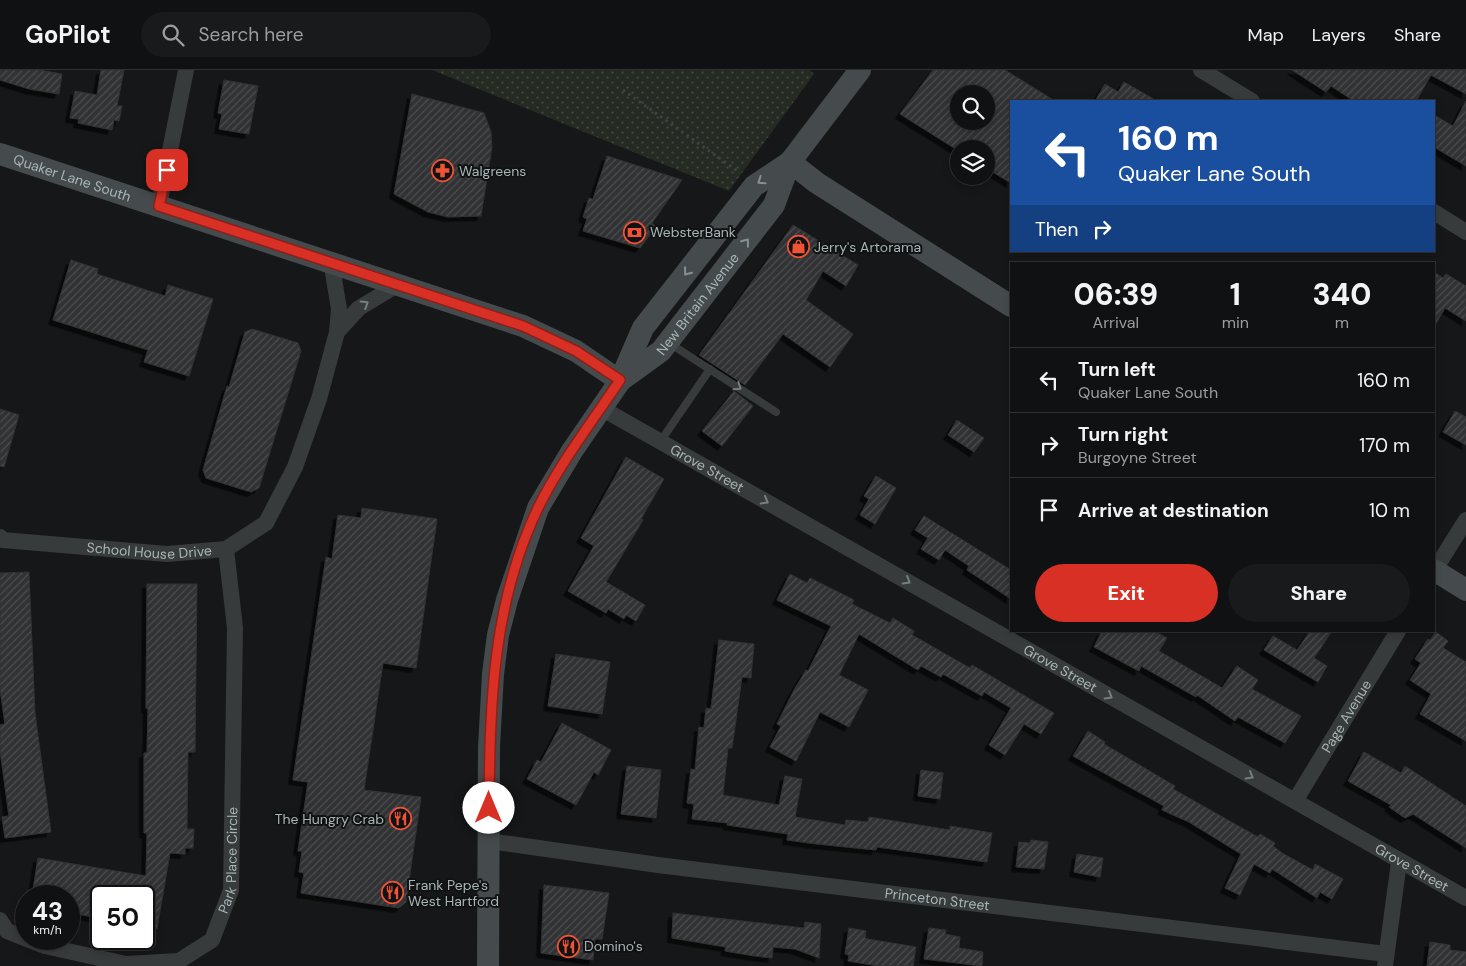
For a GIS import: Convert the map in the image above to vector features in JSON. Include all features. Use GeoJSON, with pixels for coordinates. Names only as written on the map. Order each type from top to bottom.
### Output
{"type":"FeatureCollection","features":[{"type":"Feature","properties":{"kind":"main road","name":"New Britain Avenue"},"geometry":{"type":"LineString","coordinates":[[620,380],[661,351],[668,342],[774,205],[790,162],[860,70]]}},
{"type":"Feature","properties":{"kind":"main road","name":"Quaker Lane South"},"geometry":{"type":"LineString","coordinates":[[0,154],[331,261],[550,337],[576,351],[620,380]]}},
{"type":"Feature","properties":{"kind":"main road","name":"New Britain Avenue"},"geometry":{"type":"LineString","coordinates":[[488,966],[490,746],[493,674],[498,635],[506,600],[538,508],[572,451],[620,380],[643,328],[754,186],[790,162]]}},
{"type":"Feature","properties":{"kind":"main road"},"geometry":{"type":"LineString","coordinates":[[790,162],[817,183],[1010,305]]}},
{"type":"Feature","properties":{"kind":"main road"},"geometry":{"type":"LineString","coordinates":[[1435,571],[1466,590]]}},
{"type":"Feature","properties":{"kind":"street"},"geometry":{"type":"LineString","coordinates":[[159,206],[186,70]]}},
{"type":"Feature","properties":{"kind":"street"},"geometry":{"type":"LineString","coordinates":[[1201,70],[1250,100]]}},
{"type":"Feature","properties":{"kind":"street"},"geometry":{"type":"LineString","coordinates":[[1435,213],[1466,232]]}},
{"type":"Feature","properties":{"kind":"street","name":"School House Drive"},"geometry":{"type":"LineString","coordinates":[[0,537],[4,540],[167,554],[226,549],[266,523],[291,475],[319,399],[338,332],[338,309],[331,261]]}},
{"type":"Feature","properties":{"kind":"street","name":"School House Drive"},"geometry":{"type":"LineString","coordinates":[[338,332],[359,308],[399,284]]}},
{"type":"Feature","properties":{"kind":"street","name":"Grove Street"},"geometry":{"type":"LineString","coordinates":[[601,408],[1399,862],[1466,898]]}},
{"type":"Feature","properties":{"kind":"street"},"geometry":{"type":"LineString","coordinates":[[1435,568],[1466,520]]}},
{"type":"Feature","properties":{"kind":"street","name":"Park Place Circle"},"geometry":{"type":"LineString","coordinates":[[0,920],[7,931],[45,946],[126,964],[179,961],[212,940],[231,890],[235,628],[226,549]]}},
{"type":"Feature","properties":{"kind":"street","name":"Page Avenue"},"geometry":{"type":"LineString","coordinates":[[1295,802],[1397,632]]}},
{"type":"Feature","properties":{"kind":"street","name":"Princeton Street"},"geometry":{"type":"LineString","coordinates":[[489,841],[1385,960]]}},
{"type":"Feature","properties":{"kind":"street"},"geometry":{"type":"LineString","coordinates":[[1385,960],[1399,862]]}},
{"type":"Feature","properties":{"kind":"lane"},"geometry":{"type":"LineString","coordinates":[[668,342],[776,412]]}},
{"type":"Feature","properties":{"kind":"lane"},"geometry":{"type":"LineString","coordinates":[[660,442],[710,370]]}},
{"type":"Feature","properties":{"kind":"path"},"geometry":{"type":"LineString","coordinates":[[623,90],[742,175]]}},
{"type":"Feature","properties":{"kind":"shaded area"},"geometry":{"type":"Polygon","coordinates":[[[432,70],[810,70],[814,74],[729,191],[432,70]]]}},
{"type":"Feature","properties":{"kind":"building"},"geometry":{"type":"Polygon","coordinates":[[[0,70],[39,70],[62,74],[59,94],[29,89],[0,80],[0,70]]]}},
{"type":"Feature","properties":{"kind":"building"},"geometry":{"type":"Polygon","coordinates":[[[101,70],[124,70],[117,106],[122,106],[119,121],[114,120],[112,130],[78,123],[79,119],[70,118],[75,91],[97,95],[101,70]]]}},
{"type":"Feature","properties":{"kind":"building"},"geometry":{"type":"Polygon","coordinates":[[[933,70],[1005,70],[1053,100],[1010,100],[1010,182],[995,173],[995,140],[950,140],[950,145],[900,114],[933,70]]]}},
{"type":"Feature","properties":{"kind":"building"},"geometry":{"type":"Polygon","coordinates":[[[1292,70],[1466,70],[1466,94],[1431,75],[1417,100],[1352,100],[1331,86],[1326,92],[1292,70]]]}},
{"type":"Feature","properties":{"kind":"building"},"geometry":{"type":"Polygon","coordinates":[[[224,80],[258,86],[249,134],[219,129],[222,114],[218,113],[224,80]]]}},
{"type":"Feature","properties":{"kind":"building"},"geometry":{"type":"Polygon","coordinates":[[[1124,82],[1155,100],[1096,100],[1105,84],[1118,92],[1124,82]]]}},
{"type":"Feature","properties":{"kind":"building","name":"Walgreens"},"geometry":{"type":"Polygon","coordinates":[[[412,94],[484,113],[491,132],[492,147],[481,216],[448,217],[428,212],[394,194],[412,94]]]}},
{"type":"Feature","properties":{"kind":"building"},"geometry":{"type":"Polygon","coordinates":[[[1466,101],[1466,166],[1435,148],[1435,116],[1453,126],[1466,101]]]}},
{"type":"Feature","properties":{"kind":"building"},"geometry":{"type":"Polygon","coordinates":[[[607,156],[682,180],[652,223],[656,227],[640,248],[583,231],[587,219],[583,217],[589,198],[593,199],[607,156]]]}},
{"type":"Feature","properties":{"kind":"building"},"geometry":{"type":"Polygon","coordinates":[[[793,225],[858,265],[846,286],[823,271],[806,300],[853,334],[830,367],[783,334],[745,385],[699,355],[793,225]]]}},
{"type":"Feature","properties":{"kind":"building"},"geometry":{"type":"Polygon","coordinates":[[[71,260],[98,269],[97,274],[165,296],[168,285],[213,299],[189,376],[144,362],[148,350],[53,320],[71,260]]]}},
{"type":"Feature","properties":{"kind":"building"},"geometry":{"type":"Polygon","coordinates":[[[1435,273],[1443,278],[1446,274],[1466,286],[1466,321],[1445,308],[1435,325],[1435,273]]]}},
{"type":"Feature","properties":{"kind":"building"},"geometry":{"type":"Polygon","coordinates":[[[252,329],[298,343],[301,351],[259,488],[251,492],[206,478],[203,470],[245,332],[252,329]]]}},
{"type":"Feature","properties":{"kind":"building"},"geometry":{"type":"Polygon","coordinates":[[[734,391],[753,406],[722,446],[702,431],[734,391]]]}},
{"type":"Feature","properties":{"kind":"building"},"geometry":{"type":"Polygon","coordinates":[[[0,409],[19,415],[4,467],[0,466],[0,409]]]}},
{"type":"Feature","properties":{"kind":"building"},"geometry":{"type":"Polygon","coordinates":[[[1455,411],[1466,417],[1466,445],[1443,432],[1455,411]]]}},
{"type":"Feature","properties":{"kind":"building"},"geometry":{"type":"Polygon","coordinates":[[[957,420],[984,438],[974,452],[948,435],[957,420]]]}},
{"type":"Feature","properties":{"kind":"building"},"geometry":{"type":"Polygon","coordinates":[[[626,457],[664,479],[641,519],[643,520],[606,582],[645,605],[636,621],[626,615],[624,619],[608,609],[606,613],[568,591],[594,546],[581,538],[626,457]]]}},
{"type":"Feature","properties":{"kind":"building"},"geometry":{"type":"Polygon","coordinates":[[[876,476],[896,488],[875,524],[860,515],[869,499],[864,496],[876,476]]]}},
{"type":"Feature","properties":{"kind":"building"},"geometry":{"type":"Polygon","coordinates":[[[362,508],[437,519],[416,668],[383,663],[364,790],[421,797],[406,902],[399,908],[301,893],[304,873],[299,872],[302,851],[298,851],[308,782],[293,780],[326,557],[332,559],[338,515],[361,518],[362,508]]]}},
{"type":"Feature","properties":{"kind":"building"},"geometry":{"type":"Polygon","coordinates":[[[924,516],[1010,569],[1010,598],[967,570],[969,566],[945,550],[939,560],[921,549],[928,538],[915,530],[924,516]]]}},
{"type":"Feature","properties":{"kind":"building"},"geometry":{"type":"Polygon","coordinates":[[[29,572],[35,713],[51,832],[5,838],[2,817],[9,816],[0,750],[0,725],[5,724],[0,689],[0,573],[29,572]]]}},
{"type":"Feature","properties":{"kind":"building"},"geometry":{"type":"Polygon","coordinates":[[[790,574],[807,583],[810,578],[854,600],[852,604],[890,623],[893,618],[914,631],[912,635],[970,668],[972,665],[1054,713],[1041,734],[1024,724],[1005,755],[989,745],[1011,708],[984,692],[982,696],[943,674],[941,677],[921,666],[918,670],[859,634],[839,675],[868,690],[849,727],[820,712],[796,761],[770,747],[781,726],[777,724],[794,690],[806,670],[808,671],[831,626],[777,600],[790,574]]]}},
{"type":"Feature","properties":{"kind":"building"},"geometry":{"type":"Polygon","coordinates":[[[147,584],[197,584],[195,752],[188,752],[187,829],[194,829],[193,848],[185,848],[185,854],[170,853],[157,929],[155,929],[155,885],[90,885],[90,916],[80,915],[80,885],[34,885],[38,858],[146,876],[147,833],[144,833],[144,753],[147,753],[148,709],[146,708],[147,584]]]}},
{"type":"Feature","properties":{"kind":"building"},"geometry":{"type":"Polygon","coordinates":[[[1102,632],[1156,632],[1167,638],[1159,651],[1222,688],[1237,666],[1258,680],[1252,689],[1301,716],[1285,743],[1238,717],[1235,721],[1197,695],[1196,697],[1141,666],[1139,671],[1094,647],[1102,632]]]}},
{"type":"Feature","properties":{"kind":"building"},"geometry":{"type":"Polygon","coordinates":[[[1309,632],[1331,632],[1314,658],[1327,666],[1318,682],[1264,650],[1273,636],[1297,650],[1309,632]]]}},
{"type":"Feature","properties":{"kind":"building"},"geometry":{"type":"Polygon","coordinates":[[[1436,632],[1448,641],[1443,648],[1466,662],[1466,741],[1420,714],[1431,694],[1410,680],[1421,663],[1415,659],[1428,639],[1430,640],[1436,632]]]}},
{"type":"Feature","properties":{"kind":"building"},"geometry":{"type":"Polygon","coordinates":[[[719,640],[754,644],[751,678],[742,677],[732,748],[728,748],[723,795],[779,805],[785,776],[802,779],[795,817],[845,825],[846,820],[868,822],[869,817],[950,830],[950,826],[992,833],[987,862],[877,847],[876,850],[787,840],[788,834],[727,825],[728,823],[692,819],[694,804],[687,803],[691,769],[695,770],[699,727],[704,728],[706,708],[711,709],[719,640]]]}},
{"type":"Feature","properties":{"kind":"building"},"geometry":{"type":"Polygon","coordinates":[[[556,654],[610,662],[602,714],[548,706],[556,654]]]}},
{"type":"Feature","properties":{"kind":"building"},"geometry":{"type":"Polygon","coordinates":[[[562,723],[611,750],[598,775],[594,772],[576,805],[527,779],[537,760],[541,762],[562,723]]]}},
{"type":"Feature","properties":{"kind":"building"},"geometry":{"type":"Polygon","coordinates":[[[1088,731],[1105,742],[1104,744],[1175,786],[1173,789],[1258,837],[1260,834],[1275,843],[1273,846],[1282,853],[1313,870],[1315,864],[1343,879],[1332,899],[1320,892],[1317,898],[1272,869],[1270,873],[1254,864],[1240,895],[1225,888],[1241,854],[1189,822],[1162,810],[1164,806],[1073,756],[1088,731]]]}},
{"type":"Feature","properties":{"kind":"building"},"geometry":{"type":"Polygon","coordinates":[[[1364,752],[1401,773],[1405,766],[1466,806],[1466,848],[1413,814],[1405,818],[1389,807],[1391,805],[1348,781],[1364,752]]]}},
{"type":"Feature","properties":{"kind":"building"},"geometry":{"type":"Polygon","coordinates":[[[627,766],[661,770],[656,818],[621,814],[627,766]]]}},
{"type":"Feature","properties":{"kind":"building"},"geometry":{"type":"Polygon","coordinates":[[[921,770],[943,773],[940,799],[918,796],[921,770]]]}},
{"type":"Feature","properties":{"kind":"building"},"geometry":{"type":"Polygon","coordinates":[[[1031,840],[1048,842],[1044,869],[1016,867],[1019,842],[1030,843],[1031,840]]]}},
{"type":"Feature","properties":{"kind":"building"},"geometry":{"type":"Polygon","coordinates":[[[1077,854],[1103,858],[1100,877],[1074,872],[1077,854]]]}},
{"type":"Feature","properties":{"kind":"building"},"geometry":{"type":"Polygon","coordinates":[[[544,885],[609,893],[602,939],[595,939],[593,960],[541,953],[544,885]]]}},
{"type":"Feature","properties":{"kind":"building"},"geometry":{"type":"Polygon","coordinates":[[[673,913],[804,928],[805,922],[821,924],[819,958],[795,949],[773,947],[772,958],[755,956],[725,951],[726,947],[672,938],[673,913]]]}},
{"type":"Feature","properties":{"kind":"building"},"geometry":{"type":"Polygon","coordinates":[[[849,928],[866,931],[865,938],[868,939],[916,947],[913,966],[879,966],[848,961],[849,955],[845,954],[849,928]]]}},
{"type":"Feature","properties":{"kind":"building"},"geometry":{"type":"Polygon","coordinates":[[[929,928],[946,930],[945,934],[960,937],[959,948],[983,952],[982,966],[924,959],[929,928]]]}},
{"type":"Feature","properties":{"kind":"building"},"geometry":{"type":"Polygon","coordinates":[[[1430,942],[1450,945],[1450,950],[1466,952],[1466,966],[1427,966],[1430,942]]]}},
{"type":"Feature","properties":{"kind":"place","name":"Walgreens"},"geometry":{"type":"Point","coordinates":[443,171]}},
{"type":"Feature","properties":{"kind":"place","name":"WebsterBank"},"geometry":{"type":"Point","coordinates":[634,232]}},
{"type":"Feature","properties":{"kind":"place","name":"Jerry's Artorama"},"geometry":{"type":"Point","coordinates":[798,247]}},
{"type":"Feature","properties":{"kind":"place","name":"The Hungry Crab"},"geometry":{"type":"Point","coordinates":[400,819]}},
{"type":"Feature","properties":{"kind":"place","name":"Frank Pepe's West Hartford"},"geometry":{"type":"Point","coordinates":[392,893]}},
{"type":"Feature","properties":{"kind":"place","name":"Domino's"},"geometry":{"type":"Point","coordinates":[568,946]}},
{"type":"Feature","properties":{"kind":"route"},"geometry":{"type":"LineString","coordinates":[[167,170],[159,206],[523,326],[550,337],[576,351],[620,380],[572,451],[538,508],[515,570],[498,635],[493,674],[489,808]]}}]}
